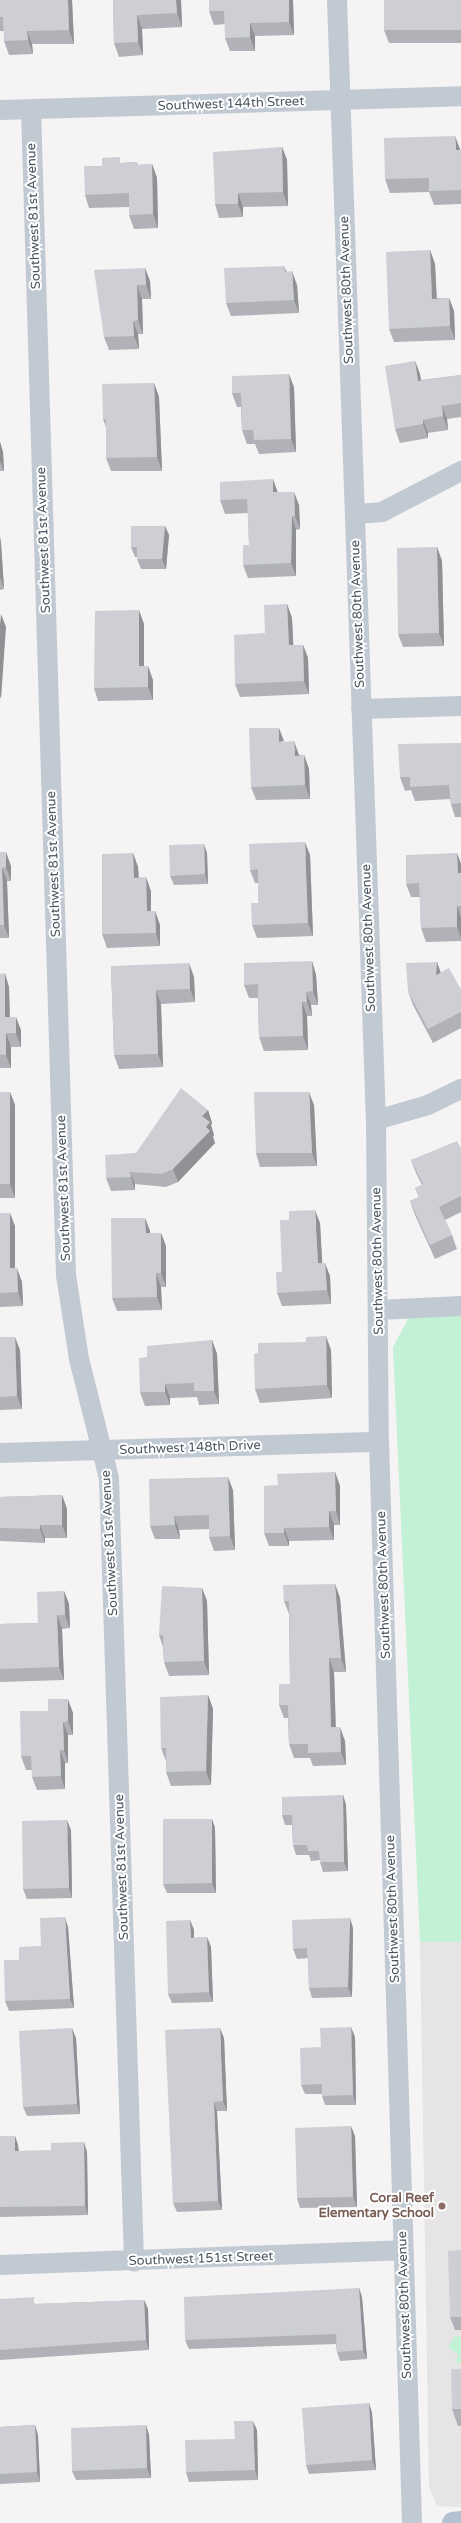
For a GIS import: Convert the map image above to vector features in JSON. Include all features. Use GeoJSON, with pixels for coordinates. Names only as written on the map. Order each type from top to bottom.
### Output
{"type":"FeatureCollection","features":[{"type":"Feature","properties":{"kind":"main road"},"geometry":{"type":"LineString","coordinates":[[453,2523],[461,2522]]}},
{"type":"Feature","properties":{"kind":"street","name":"Southwest 80th Avenue"},"geometry":{"type":"LineString","coordinates":[[337,0],[376,1120],[379,1442],[402,2250],[412,2523]]}},
{"type":"Feature","properties":{"kind":"street","name":"Southwest 144th Street"},"geometry":{"type":"LineString","coordinates":[[0,110],[340,101],[461,96]]}},
{"type":"Feature","properties":{"kind":"street","name":"Southwest 81st Avenue"},"geometry":{"type":"LineString","coordinates":[[31,110],[67,1281],[79,1359],[109,1478],[134,2262]]}},
{"type":"Feature","properties":{"kind":"street"},"geometry":{"type":"LineString","coordinates":[[355,514],[389,510],[461,471]]}},
{"type":"Feature","properties":{"kind":"street"},"geometry":{"type":"LineString","coordinates":[[361,709],[461,706]]}},
{"type":"Feature","properties":{"kind":"street"},"geometry":{"type":"LineString","coordinates":[[376,1120],[428,1106],[461,1089]]}},
{"type":"Feature","properties":{"kind":"street"},"geometry":{"type":"LineString","coordinates":[[378,1310],[461,1306]]}},
{"type":"Feature","properties":{"kind":"street","name":"Southwest 148th Drive"},"geometry":{"type":"LineString","coordinates":[[0,1453],[379,1442]]}},
{"type":"Feature","properties":{"kind":"street","name":"Southwest 151st Street"},"geometry":{"type":"LineString","coordinates":[[0,2265],[134,2262],[402,2250]]}},
{"type":"Feature","properties":{"kind":"shaded area","name":"Coral Reef Elementary School"},"geometry":{"type":"Polygon","coordinates":[[[420,1942],[461,1942],[461,2507],[437,2506],[429,2487],[420,1942]]]}},
{"type":"Feature","properties":{"kind":"green space"},"geometry":{"type":"Polygon","coordinates":[[[461,1314],[461,1942],[420,1942],[393,1347],[410,1315],[461,1314]]]}},
{"type":"Feature","properties":{"kind":"green space"},"geometry":{"type":"Polygon","coordinates":[[[455,2336],[461,2337],[461,2364],[456,2362],[458,2355],[448,2347],[455,2336]]]}},
{"type":"Feature","properties":{"kind":"building"},"geometry":{"type":"Polygon","coordinates":[[[0,0],[68,0],[69,30],[27,31],[28,40],[4,41],[3,17],[0,17],[0,0]]]}},
{"type":"Feature","properties":{"kind":"building"},"geometry":{"type":"Polygon","coordinates":[[[113,0],[176,0],[177,13],[137,15],[138,42],[114,43],[113,0]]]}},
{"type":"Feature","properties":{"kind":"building"},"geometry":{"type":"Polygon","coordinates":[[[209,0],[289,0],[289,22],[250,23],[250,37],[225,38],[224,11],[209,11],[209,0]]]}},
{"type":"Feature","properties":{"kind":"building"},"geometry":{"type":"Polygon","coordinates":[[[384,0],[461,0],[461,30],[384,30],[384,0]]]}},
{"type":"Feature","properties":{"kind":"building"},"geometry":{"type":"Polygon","coordinates":[[[455,136],[456,150],[461,150],[461,190],[429,191],[429,178],[385,179],[384,138],[455,136]]]}},
{"type":"Feature","properties":{"kind":"building"},"geometry":{"type":"Polygon","coordinates":[[[282,147],[283,192],[238,193],[238,204],[215,204],[213,152],[282,147]]]}},
{"type":"Feature","properties":{"kind":"building"},"geometry":{"type":"Polygon","coordinates":[[[120,157],[120,163],[137,162],[137,165],[152,164],[153,214],[129,215],[129,193],[85,195],[84,166],[102,166],[102,158],[120,157]]]}},
{"type":"Feature","properties":{"kind":"building"},"geometry":{"type":"Polygon","coordinates":[[[430,250],[432,299],[449,298],[450,326],[389,329],[386,252],[430,250]]]}},
{"type":"Feature","properties":{"kind":"building"},"geometry":{"type":"Polygon","coordinates":[[[284,266],[285,272],[292,271],[294,300],[226,303],[224,268],[284,266]]]}},
{"type":"Feature","properties":{"kind":"building"},"geometry":{"type":"Polygon","coordinates":[[[145,268],[146,285],[137,285],[138,320],[133,321],[134,336],[104,337],[94,270],[145,268]]]}},
{"type":"Feature","properties":{"kind":"building"},"geometry":{"type":"Polygon","coordinates":[[[415,361],[418,381],[461,375],[461,403],[442,406],[443,416],[423,420],[423,424],[395,429],[385,366],[415,361]]]}},
{"type":"Feature","properties":{"kind":"building"},"geometry":{"type":"Polygon","coordinates":[[[289,374],[291,439],[254,440],[253,430],[242,430],[241,393],[232,393],[232,376],[289,374]]]}},
{"type":"Feature","properties":{"kind":"building"},"geometry":{"type":"Polygon","coordinates":[[[154,383],[157,457],[106,458],[106,419],[103,419],[102,384],[154,383]]]}},
{"type":"Feature","properties":{"kind":"building"},"geometry":{"type":"Polygon","coordinates":[[[273,479],[273,492],[294,492],[295,516],[292,516],[291,563],[243,565],[243,545],[249,545],[247,499],[220,500],[220,482],[273,479]]]}},
{"type":"Feature","properties":{"kind":"building"},"geometry":{"type":"Polygon","coordinates":[[[131,526],[165,526],[162,559],[137,559],[137,547],[131,547],[131,526]]]}},
{"type":"Feature","properties":{"kind":"building"},"geometry":{"type":"Polygon","coordinates":[[[437,547],[439,633],[398,634],[397,548],[437,547]]]}},
{"type":"Feature","properties":{"kind":"building"},"geometry":{"type":"Polygon","coordinates":[[[287,604],[289,645],[303,645],[304,681],[235,684],[234,635],[265,633],[264,605],[287,604]]]}},
{"type":"Feature","properties":{"kind":"building"},"geometry":{"type":"Polygon","coordinates":[[[139,610],[139,666],[148,666],[148,687],[94,688],[95,611],[139,610]]]}},
{"type":"Feature","properties":{"kind":"building"},"geometry":{"type":"Polygon","coordinates":[[[249,728],[279,728],[279,742],[294,741],[295,756],[304,755],[305,785],[251,787],[249,728]]]}},
{"type":"Feature","properties":{"kind":"building"},"geometry":{"type":"Polygon","coordinates":[[[461,743],[461,803],[451,804],[449,785],[410,787],[410,777],[400,777],[398,744],[461,743]]]}},
{"type":"Feature","properties":{"kind":"building"},"geometry":{"type":"Polygon","coordinates":[[[305,842],[308,923],[252,925],[251,903],[258,903],[258,869],[250,870],[249,844],[305,842]]]}},
{"type":"Feature","properties":{"kind":"building"},"geometry":{"type":"Polygon","coordinates":[[[204,844],[205,874],[170,876],[169,845],[204,844]]]}},
{"type":"Feature","properties":{"kind":"building"},"geometry":{"type":"Polygon","coordinates":[[[0,852],[6,852],[6,867],[2,868],[4,925],[0,925],[0,852]]]}},
{"type":"Feature","properties":{"kind":"building"},"geometry":{"type":"Polygon","coordinates":[[[133,853],[134,878],[146,877],[147,911],[155,911],[156,933],[102,934],[102,854],[133,853]]]}},
{"type":"Feature","properties":{"kind":"building"},"geometry":{"type":"Polygon","coordinates":[[[457,853],[458,873],[461,873],[461,906],[457,906],[457,927],[421,928],[419,883],[406,884],[406,855],[457,853]]]}},
{"type":"Feature","properties":{"kind":"building"},"geometry":{"type":"Polygon","coordinates":[[[312,961],[313,991],[306,992],[307,1002],[302,1002],[303,1036],[259,1037],[258,984],[244,985],[244,963],[312,961]]]}},
{"type":"Feature","properties":{"kind":"building"},"geometry":{"type":"Polygon","coordinates":[[[437,962],[436,975],[449,968],[461,988],[461,1012],[428,1029],[408,991],[406,963],[437,962]]]}},
{"type":"Feature","properties":{"kind":"building"},"geometry":{"type":"Polygon","coordinates":[[[189,963],[190,989],[156,990],[158,1054],[114,1055],[111,966],[189,963]]]}},
{"type":"Feature","properties":{"kind":"building"},"geometry":{"type":"Polygon","coordinates":[[[5,973],[5,1017],[16,1017],[16,1033],[6,1033],[6,1055],[0,1054],[0,974],[5,973]]]}},
{"type":"Feature","properties":{"kind":"building"},"geometry":{"type":"Polygon","coordinates":[[[181,1088],[208,1110],[202,1116],[210,1122],[206,1127],[210,1131],[173,1169],[161,1174],[130,1172],[131,1177],[106,1178],[105,1155],[136,1153],[181,1088]]]}},
{"type":"Feature","properties":{"kind":"building"},"geometry":{"type":"Polygon","coordinates":[[[0,1092],[10,1092],[10,1184],[0,1184],[0,1092]]]}},
{"type":"Feature","properties":{"kind":"building"},"geometry":{"type":"Polygon","coordinates":[[[254,1092],[309,1092],[312,1153],[256,1153],[254,1092]]]}},
{"type":"Feature","properties":{"kind":"building"},"geometry":{"type":"Polygon","coordinates":[[[457,1141],[461,1148],[461,1196],[439,1207],[452,1235],[430,1245],[410,1201],[419,1197],[415,1188],[423,1184],[411,1160],[457,1141]]]}},
{"type":"Feature","properties":{"kind":"building"},"geometry":{"type":"Polygon","coordinates":[[[315,1210],[318,1263],[325,1263],[327,1290],[277,1293],[276,1272],[282,1272],[280,1220],[289,1220],[289,1211],[315,1210]]]}},
{"type":"Feature","properties":{"kind":"building"},"geometry":{"type":"Polygon","coordinates":[[[0,1213],[10,1213],[10,1268],[17,1268],[18,1292],[0,1293],[0,1213]]]}},
{"type":"Feature","properties":{"kind":"building"},"geometry":{"type":"Polygon","coordinates":[[[111,1218],[145,1218],[146,1233],[161,1233],[161,1273],[156,1273],[157,1297],[112,1298],[111,1218]]]}},
{"type":"Feature","properties":{"kind":"building"},"geometry":{"type":"Polygon","coordinates":[[[326,1336],[327,1385],[255,1389],[254,1354],[258,1353],[258,1343],[306,1342],[306,1337],[326,1336]]]}},
{"type":"Feature","properties":{"kind":"building"},"geometry":{"type":"Polygon","coordinates":[[[0,1337],[15,1337],[17,1396],[0,1397],[0,1337]]]}},
{"type":"Feature","properties":{"kind":"building"},"geometry":{"type":"Polygon","coordinates":[[[212,1340],[214,1391],[194,1391],[194,1383],[165,1384],[165,1392],[140,1392],[139,1358],[147,1357],[147,1346],[212,1340]]]}},
{"type":"Feature","properties":{"kind":"building"},"geometry":{"type":"Polygon","coordinates":[[[335,1472],[336,1511],[329,1511],[329,1527],[284,1528],[284,1533],[264,1533],[264,1486],[278,1485],[277,1474],[335,1472]]]}},
{"type":"Feature","properties":{"kind":"building"},"geometry":{"type":"Polygon","coordinates":[[[228,1477],[230,1536],[209,1537],[209,1515],[174,1516],[175,1525],[150,1526],[149,1479],[228,1477]]]}},
{"type":"Feature","properties":{"kind":"building"},"geometry":{"type":"Polygon","coordinates":[[[62,1495],[62,1525],[40,1525],[40,1529],[0,1528],[0,1497],[62,1495]]]}},
{"type":"Feature","properties":{"kind":"building"},"geometry":{"type":"Polygon","coordinates":[[[335,1584],[341,1658],[329,1658],[331,1727],[340,1727],[341,1752],[308,1753],[308,1744],[289,1744],[288,1705],[279,1705],[279,1684],[290,1684],[289,1601],[284,1601],[283,1585],[335,1584]]]}},
{"type":"Feature","properties":{"kind":"building"},"geometry":{"type":"Polygon","coordinates":[[[162,1586],[202,1588],[204,1661],[164,1662],[163,1635],[159,1635],[162,1586]]]}},
{"type":"Feature","properties":{"kind":"building"},"geometry":{"type":"Polygon","coordinates":[[[64,1591],[65,1615],[57,1615],[59,1667],[0,1669],[0,1624],[38,1623],[37,1592],[64,1591]]]}},
{"type":"Feature","properties":{"kind":"building"},"geometry":{"type":"Polygon","coordinates":[[[208,1695],[206,1771],[166,1772],[166,1748],[161,1748],[160,1697],[208,1695]]]}},
{"type":"Feature","properties":{"kind":"building"},"geometry":{"type":"Polygon","coordinates":[[[48,1699],[68,1699],[68,1721],[63,1722],[64,1750],[60,1750],[61,1776],[32,1777],[31,1756],[21,1756],[20,1711],[48,1711],[48,1699]]]}},
{"type":"Feature","properties":{"kind":"building"},"geometry":{"type":"Polygon","coordinates":[[[343,1795],[344,1862],[320,1862],[319,1851],[308,1851],[307,1845],[293,1845],[292,1815],[282,1815],[282,1797],[343,1795]]]}},
{"type":"Feature","properties":{"kind":"building"},"geometry":{"type":"Polygon","coordinates":[[[163,1819],[212,1819],[212,1883],[163,1884],[163,1819]]]}},
{"type":"Feature","properties":{"kind":"building"},"geometry":{"type":"Polygon","coordinates":[[[67,1820],[69,1888],[23,1889],[22,1821],[67,1820]]]}},
{"type":"Feature","properties":{"kind":"building"},"geometry":{"type":"Polygon","coordinates":[[[65,1917],[70,1999],[5,2001],[4,1960],[19,1960],[19,1947],[41,1946],[40,1918],[65,1917]]]}},
{"type":"Feature","properties":{"kind":"building"},"geometry":{"type":"Polygon","coordinates":[[[350,1918],[348,1987],[309,1988],[307,1948],[293,1949],[292,1920],[350,1918]]]}},
{"type":"Feature","properties":{"kind":"building"},"geometry":{"type":"Polygon","coordinates":[[[190,1920],[191,1938],[207,1937],[209,1992],[168,1994],[166,1921],[190,1920]]]}},
{"type":"Feature","properties":{"kind":"building"},"geometry":{"type":"Polygon","coordinates":[[[351,2027],[353,2095],[322,2096],[322,2084],[301,2085],[300,2048],[321,2047],[320,2028],[351,2027]]]}},
{"type":"Feature","properties":{"kind":"building"},"geometry":{"type":"Polygon","coordinates":[[[72,2028],[77,2104],[23,2107],[19,2031],[72,2028]]]}},
{"type":"Feature","properties":{"kind":"building"},"geometry":{"type":"Polygon","coordinates":[[[220,2028],[223,2101],[214,2102],[218,2201],[173,2203],[165,2030],[220,2028]]]}},
{"type":"Feature","properties":{"kind":"building"},"geometry":{"type":"Polygon","coordinates":[[[351,2126],[353,2197],[297,2198],[295,2128],[351,2126]]]}},
{"type":"Feature","properties":{"kind":"building"},"geometry":{"type":"Polygon","coordinates":[[[0,2136],[15,2136],[15,2151],[51,2150],[51,2143],[84,2142],[85,2206],[0,2207],[0,2136]]]}},
{"type":"Feature","properties":{"kind":"building"},"geometry":{"type":"Polygon","coordinates":[[[461,2250],[461,2317],[450,2317],[448,2251],[461,2250]]]}},
{"type":"Feature","properties":{"kind":"building"},"geometry":{"type":"Polygon","coordinates":[[[359,2288],[363,2350],[337,2352],[336,2334],[185,2340],[184,2297],[359,2288]]]}},
{"type":"Feature","properties":{"kind":"building"},"geometry":{"type":"Polygon","coordinates":[[[34,2297],[34,2304],[144,2300],[146,2340],[0,2350],[0,2299],[34,2297]]]}},
{"type":"Feature","properties":{"kind":"building"},"geometry":{"type":"Polygon","coordinates":[[[451,2369],[461,2369],[461,2409],[452,2409],[451,2369]]]}},
{"type":"Feature","properties":{"kind":"building"},"geometry":{"type":"Polygon","coordinates":[[[369,2403],[372,2460],[306,2465],[302,2408],[369,2403]]]}},
{"type":"Feature","properties":{"kind":"building"},"geometry":{"type":"Polygon","coordinates":[[[234,2421],[253,2421],[255,2470],[186,2472],[185,2440],[235,2439],[234,2421]]]}},
{"type":"Feature","properties":{"kind":"building"},"geometry":{"type":"Polygon","coordinates":[[[35,2425],[37,2472],[0,2474],[0,2427],[35,2425]]]}},
{"type":"Feature","properties":{"kind":"building"},"geometry":{"type":"Polygon","coordinates":[[[146,2425],[147,2468],[72,2471],[71,2428],[146,2425]]]}},
{"type":"Feature","properties":{"kind":"place","name":"Coral Reef Elementary School"},"geometry":{"type":"Point","coordinates":[442,2206]}}]}
